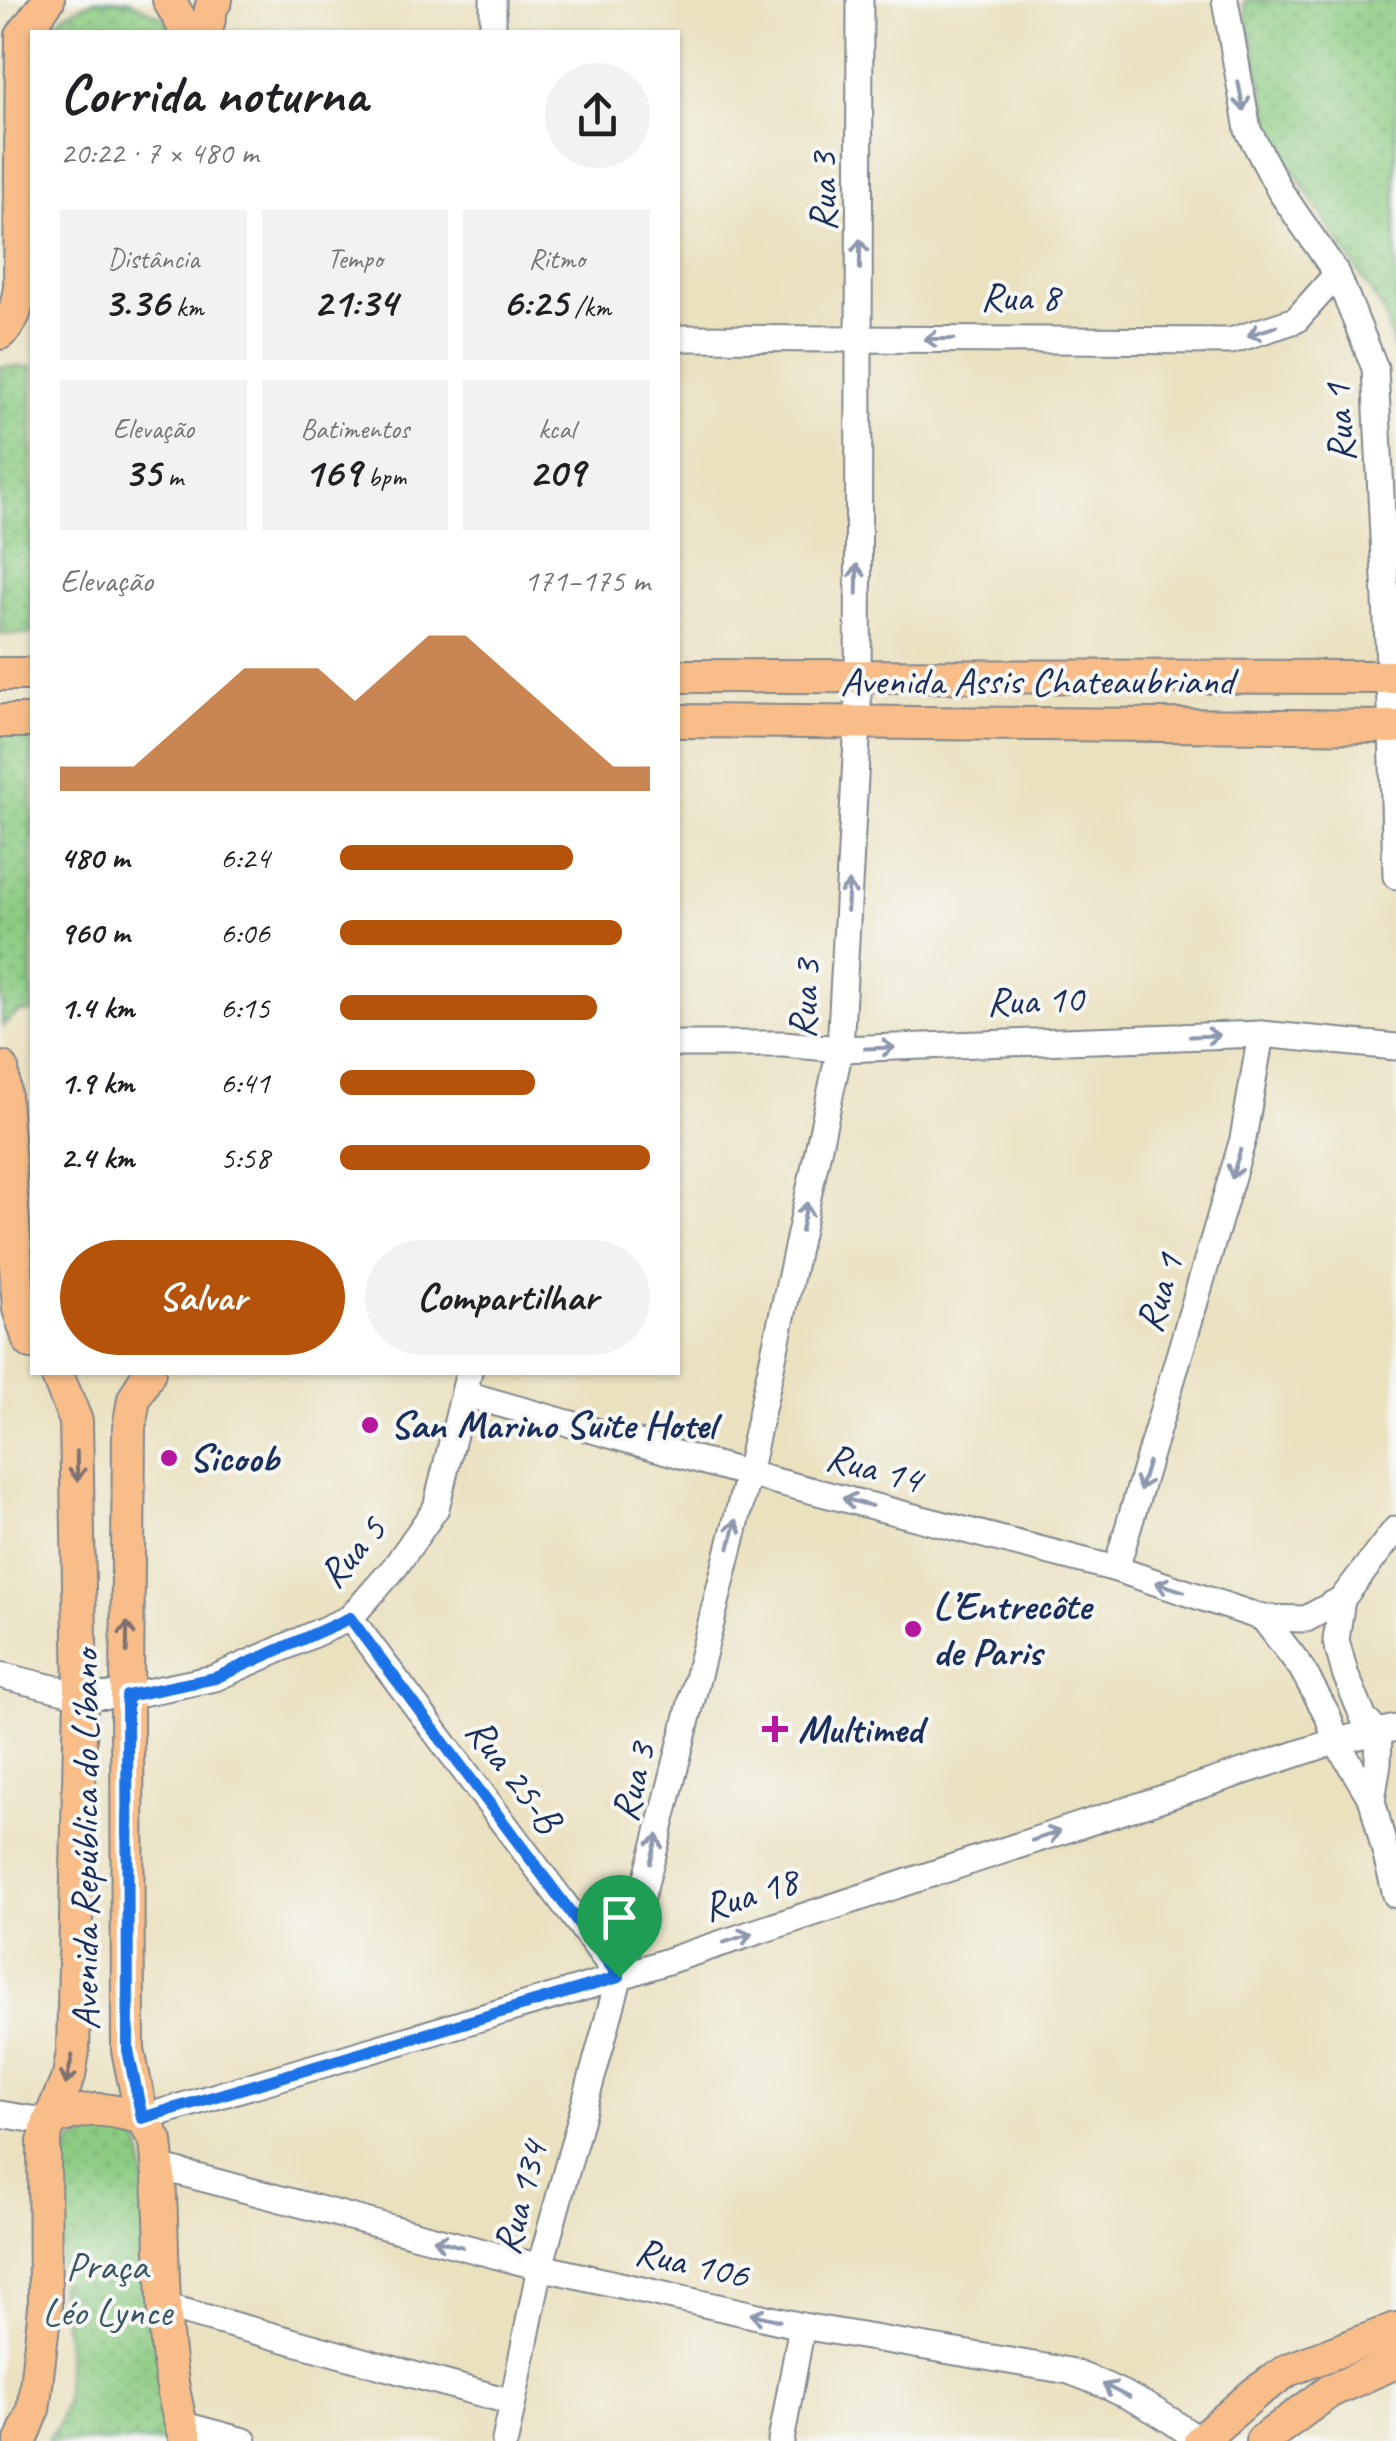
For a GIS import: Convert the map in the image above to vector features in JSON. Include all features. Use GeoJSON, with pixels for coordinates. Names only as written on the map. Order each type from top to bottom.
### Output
{"type":"FeatureCollection","features":[{"type":"Feature","properties":{"kind":"main road"},"geometry":{"type":"LineString","coordinates":[[16,0],[22,36],[20,287],[16,318]]}},
{"type":"Feature","properties":{"kind":"main road"},"geometry":{"type":"LineString","coordinates":[[22,36],[48,0]]}},
{"type":"Feature","properties":{"kind":"main road"},"geometry":{"type":"LineString","coordinates":[[169,0],[187,30]]}},
{"type":"Feature","properties":{"kind":"main road"},"geometry":{"type":"LineString","coordinates":[[206,30],[216,0]]}},
{"type":"Feature","properties":{"kind":"main road"},"geometry":{"type":"LineString","coordinates":[[0,674],[30,674]]}},
{"type":"Feature","properties":{"kind":"main road","name":"Avenida Assis Chateaubriand"},"geometry":{"type":"LineString","coordinates":[[680,676],[1392,677]]}},
{"type":"Feature","properties":{"kind":"main road"},"geometry":{"type":"LineString","coordinates":[[0,721],[30,721]]}},
{"type":"Feature","properties":{"kind":"main road","name":"Avenida Assis Chateaubriand"},"geometry":{"type":"LineString","coordinates":[[680,722],[1394,727]]}},
{"type":"Feature","properties":{"kind":"main road"},"geometry":{"type":"LineString","coordinates":[[1,1068],[30,1089]]}},
{"type":"Feature","properties":{"kind":"main road"},"geometry":{"type":"LineString","coordinates":[[1,1068],[19,1310],[30,1341]]}},
{"type":"Feature","properties":{"kind":"main road","name":"Avenida República do Líbano"},"geometry":{"type":"LineString","coordinates":[[21,2441],[32,2411],[45,2308],[44,2142],[70,2076],[73,2050],[81,1696],[76,1421],[57,1375]]}},
{"type":"Feature","properties":{"kind":"main road","name":"Avenida República do Líbano"},"geometry":{"type":"LineString","coordinates":[[147,1375],[134,1399],[130,1428],[128,2050],[142,2118],[156,2141],[164,2306],[174,2402],[183,2432]]}},
{"type":"Feature","properties":{"kind":"main road"},"geometry":{"type":"LineString","coordinates":[[49,2122],[70,2112],[95,2108],[142,2118]]}},
{"type":"Feature","properties":{"kind":"main road"},"geometry":{"type":"LineString","coordinates":[[1199,2441],[1288,2370],[1396,2328]]}},
{"type":"Feature","properties":{"kind":"main road"},"geometry":{"type":"LineString","coordinates":[[1262,2441],[1330,2391],[1396,2362]]}},
{"type":"Feature","properties":{"kind":"street"},"geometry":{"type":"LineString","coordinates":[[492,30],[494,0]]}},
{"type":"Feature","properties":{"kind":"street","name":"Rua 3"},"geometry":{"type":"LineString","coordinates":[[619,1977],[748,1474],[840,1050],[858,722],[860,0]]}},
{"type":"Feature","properties":{"kind":"street","name":"Rua 1"},"geometry":{"type":"LineString","coordinates":[[1224,0],[1248,130],[1280,191],[1337,274],[1375,368],[1392,677],[1396,876]]}},
{"type":"Feature","properties":{"kind":"street","name":"Rua 8"},"geometry":{"type":"LineString","coordinates":[[680,338],[1231,341],[1296,320],[1337,274]]}},
{"type":"Feature","properties":{"kind":"street","name":"Rua 1"},"geometry":{"type":"LineString","coordinates":[[1116,1570],[1244,1139],[1261,1034]]}},
{"type":"Feature","properties":{"kind":"street","name":"Rua 10"},"geometry":{"type":"LineString","coordinates":[[680,1044],[784,1044],[840,1050],[1261,1034],[1396,1048]]}},
{"type":"Feature","properties":{"kind":"street","name":"Rua 14"},"geometry":{"type":"LineString","coordinates":[[467,1383],[748,1474],[1116,1570],[1263,1618],[1306,1619],[1342,1599]]}},
{"type":"Feature","properties":{"kind":"street","name":"Rua 5"},"geometry":{"type":"LineString","coordinates":[[0,1675],[81,1696],[127,1696],[215,1678],[350,1618],[396,1567],[436,1508],[467,1383]]}},
{"type":"Feature","properties":{"kind":"street"},"geometry":{"type":"LineString","coordinates":[[1372,1800],[1388,1730],[1364,1719],[1336,1640],[1342,1599],[1396,1528]]}},
{"type":"Feature","properties":{"kind":"street","name":"Rua 25-B"},"geometry":{"type":"LineString","coordinates":[[350,1618],[619,1977]]}},
{"type":"Feature","properties":{"kind":"street"},"geometry":{"type":"LineString","coordinates":[[1263,1618],[1300,1667],[1328,1716],[1336,1741],[1372,1800],[1396,1895]]}},
{"type":"Feature","properties":{"kind":"street","name":"Rua 18"},"geometry":{"type":"LineString","coordinates":[[142,2118],[619,1977],[1336,1741],[1388,1730]]}},
{"type":"Feature","properties":{"kind":"street","name":"Rua 134"},"geometry":{"type":"LineString","coordinates":[[505,2441],[540,2267],[619,1977]]}},
{"type":"Feature","properties":{"kind":"street"},"geometry":{"type":"LineString","coordinates":[[0,2114],[49,2122]]}},
{"type":"Feature","properties":{"kind":"street","name":"Rua 106"},"geometry":{"type":"LineString","coordinates":[[159,2167],[540,2267],[802,2326],[1069,2371],[1174,2421],[1199,2441]]}},
{"type":"Feature","properties":{"kind":"street"},"geometry":{"type":"LineString","coordinates":[[164,2306],[512,2402]]}},
{"type":"Feature","properties":{"kind":"street"},"geometry":{"type":"LineString","coordinates":[[781,2441],[802,2326]]}},
{"type":"Feature","properties":{"kind":"street"},"geometry":{"type":"LineString","coordinates":[[183,2432],[244,2441]]}},
{"type":"Feature","properties":{"kind":"green space"},"geometry":{"type":"Polygon","coordinates":[[[95,0],[129,1],[167,19],[175,30],[47,30],[67,13],[95,0]]]}},
{"type":"Feature","properties":{"kind":"green space"},"geometry":{"type":"Polygon","coordinates":[[[1245,0],[1396,0],[1396,356],[1384,312],[1274,140],[1245,0]]]}},
{"type":"Feature","properties":{"kind":"green space"},"geometry":{"type":"Polygon","coordinates":[[[0,367],[30,367],[30,634],[0,634],[0,367]]]}},
{"type":"Feature","properties":{"kind":"green space"},"geometry":{"type":"Polygon","coordinates":[[[0,734],[30,734],[30,1012],[19,1012],[2,1026],[0,734]]]}},
{"type":"Feature","properties":{"kind":"green space","name":"Praça Léo Lynce"},"geometry":{"type":"Polygon","coordinates":[[[113,2131],[130,2135],[141,2145],[175,2441],[47,2441],[58,2425],[65,2403],[67,2339],[60,2300],[60,2171],[72,2142],[113,2131]]]}},
{"type":"Feature","properties":{"kind":"place","name":"San Marino Suite Hotel"},"geometry":{"type":"Point","coordinates":[370,1425]}},
{"type":"Feature","properties":{"kind":"place","name":"Sicoob"},"geometry":{"type":"Point","coordinates":[169,1458]}},
{"type":"Feature","properties":{"kind":"place","name":"L’Entrecôte de Paris"},"geometry":{"type":"Point","coordinates":[913,1629]}},
{"type":"Feature","properties":{"kind":"place","name":"Multimed"},"geometry":{"type":"Point","coordinates":[775,1729]}},
{"type":"Feature","properties":{"kind":"route"},"geometry":{"type":"LineString","coordinates":[[350,1618],[619,1977],[142,2118],[128,2050],[127,1696],[215,1678],[350,1618]]}}]}
